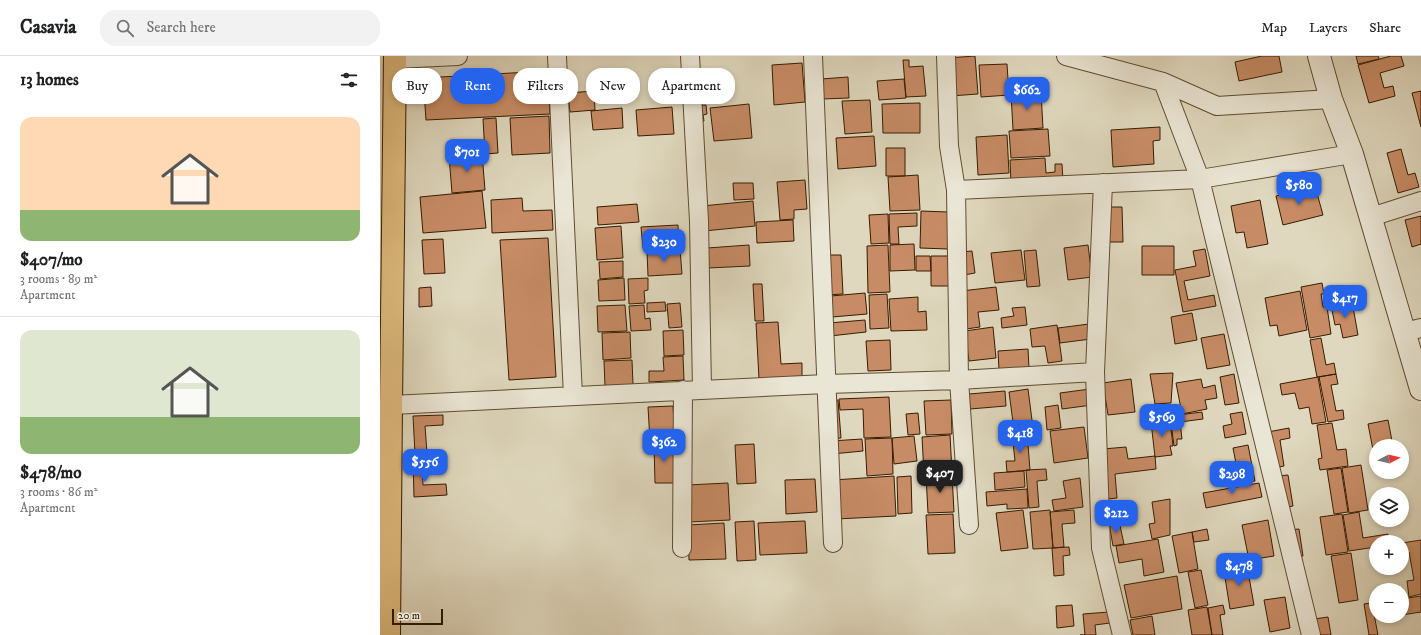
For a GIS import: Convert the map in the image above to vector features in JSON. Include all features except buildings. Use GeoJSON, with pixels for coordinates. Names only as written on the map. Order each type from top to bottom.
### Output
{"type":"FeatureCollection","features":[{"type":"Feature","properties":{"kind":"main road"},"geometry":{"type":"LineString","coordinates":[[389,635],[390,405],[386,290],[395,57]]}},
{"type":"Feature","properties":{"kind":"street"},"geometry":{"type":"LineString","coordinates":[[395,57],[458,56]]}},
{"type":"Feature","properties":{"kind":"street"},"geometry":{"type":"LineString","coordinates":[[557,56],[573,396]]}},
{"type":"Feature","properties":{"kind":"street"},"geometry":{"type":"LineString","coordinates":[[690,56],[699,221],[702,390]]}},
{"type":"Feature","properties":{"kind":"street"},"geometry":{"type":"LineString","coordinates":[[813,56],[833,543]]}},
{"type":"Feature","properties":{"kind":"street"},"geometry":{"type":"LineString","coordinates":[[946,56],[949,146],[956,190],[959,380],[969,525]]}},
{"type":"Feature","properties":{"kind":"street"},"geometry":{"type":"LineString","coordinates":[[1066,56],[1163,82],[1217,106],[1331,99]]}},
{"type":"Feature","properties":{"kind":"street"},"geometry":{"type":"LineString","coordinates":[[1319,56],[1331,99],[1352,154],[1371,217],[1413,330],[1421,389]]}},
{"type":"Feature","properties":{"kind":"street"},"geometry":{"type":"LineString","coordinates":[[1163,82],[1200,179],[1311,635]]}},
{"type":"Feature","properties":{"kind":"street"},"geometry":{"type":"LineString","coordinates":[[956,190],[1200,179],[1352,154]]}},
{"type":"Feature","properties":{"kind":"street"},"geometry":{"type":"LineString","coordinates":[[1103,183],[1095,372],[1101,548],[1122,635]]}},
{"type":"Feature","properties":{"kind":"street"},"geometry":{"type":"LineString","coordinates":[[1371,217],[1421,201]]}},
{"type":"Feature","properties":{"kind":"street"},"geometry":{"type":"LineString","coordinates":[[390,405],[683,390],[959,380],[1095,372]]}},
{"type":"Feature","properties":{"kind":"street"},"geometry":{"type":"LineString","coordinates":[[682,548],[683,390]]}}]}
